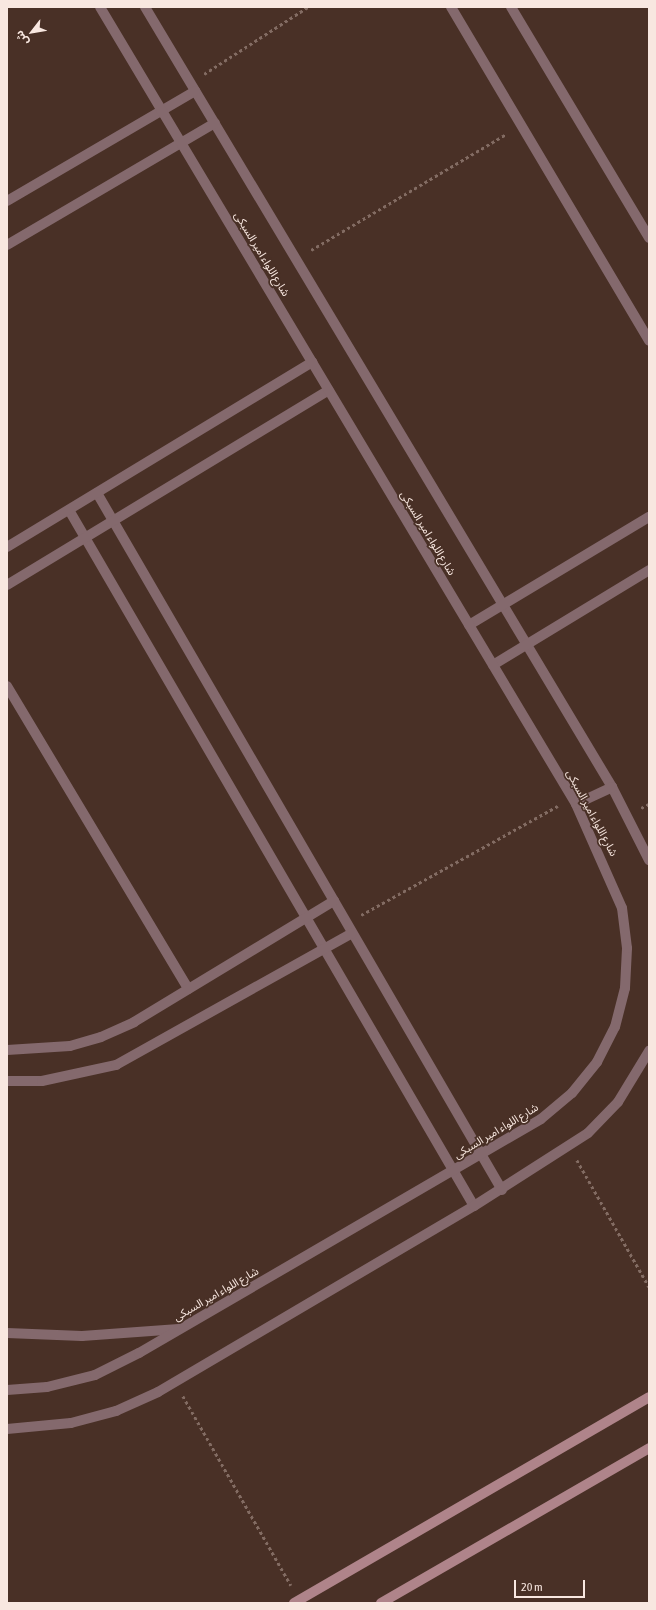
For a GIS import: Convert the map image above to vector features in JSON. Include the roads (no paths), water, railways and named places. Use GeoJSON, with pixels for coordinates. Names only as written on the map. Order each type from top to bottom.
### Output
{"type":"FeatureCollection","features":[{"type":"Feature","properties":{"kind":"street","name":"شارع اللواء امير السبكى"},"geometry":{"type":"LineString","coordinates":[[7,1390],[47,1387],[95,1375],[180,1328],[541,1120],[572,1094],[597,1062],[619,1011],[625,988],[627,948],[622,908],[608,870],[574,801],[100,7]]}},
{"type":"Feature","properties":{"kind":"street"},"geometry":{"type":"LineString","coordinates":[[145,7],[612,787],[649,860]]}},
{"type":"Feature","properties":{"kind":"street"},"geometry":{"type":"LineString","coordinates":[[451,7],[649,341]]}},
{"type":"Feature","properties":{"kind":"street"},"geometry":{"type":"LineString","coordinates":[[511,7],[649,238]]}},
{"type":"Feature","properties":{"kind":"street"},"geometry":{"type":"LineString","coordinates":[[7,201],[163,111],[193,87]]}},
{"type":"Feature","properties":{"kind":"street"},"geometry":{"type":"LineString","coordinates":[[7,245],[182,144],[215,123]]}},
{"type":"Feature","properties":{"kind":"street"},"geometry":{"type":"LineString","coordinates":[[7,547],[312,362]]}},
{"type":"Feature","properties":{"kind":"street"},"geometry":{"type":"LineString","coordinates":[[7,584],[329,390]]}},
{"type":"Feature","properties":{"kind":"street"},"geometry":{"type":"LineString","coordinates":[[97,493],[502,1190]]}},
{"type":"Feature","properties":{"kind":"street"},"geometry":{"type":"LineString","coordinates":[[69,510],[474,1206]]}},
{"type":"Feature","properties":{"kind":"street"},"geometry":{"type":"LineString","coordinates":[[469,625],[649,517]]}},
{"type":"Feature","properties":{"kind":"street"},"geometry":{"type":"LineString","coordinates":[[493,665],[649,570]]}},
{"type":"Feature","properties":{"kind":"street"},"geometry":{"type":"LineString","coordinates":[[7,686],[188,989]]}},
{"type":"Feature","properties":{"kind":"street"},"geometry":{"type":"LineString","coordinates":[[574,801],[612,787]]}},
{"type":"Feature","properties":{"kind":"street"},"geometry":{"type":"LineString","coordinates":[[7,1050],[70,1046],[102,1037],[188,989],[334,901]]}},
{"type":"Feature","properties":{"kind":"street"},"geometry":{"type":"LineString","coordinates":[[7,1081],[42,1081],[116,1065],[352,933]]}},
{"type":"Feature","properties":{"kind":"street"},"geometry":{"type":"LineString","coordinates":[[7,1429],[72,1423],[116,1411],[175,1382],[502,1190],[569,1146],[618,1102],[649,1051]]}},
{"type":"Feature","properties":{"kind":"street"},"geometry":{"type":"LineString","coordinates":[[7,1333],[82,1336],[180,1328]]}},
{"type":"Feature","properties":{"kind":"street"},"geometry":{"type":"LineString","coordinates":[[297,1601],[649,1397]]}},
{"type":"Feature","properties":{"kind":"street"},"geometry":{"type":"LineString","coordinates":[[381,1603],[649,1448]]}}]}
